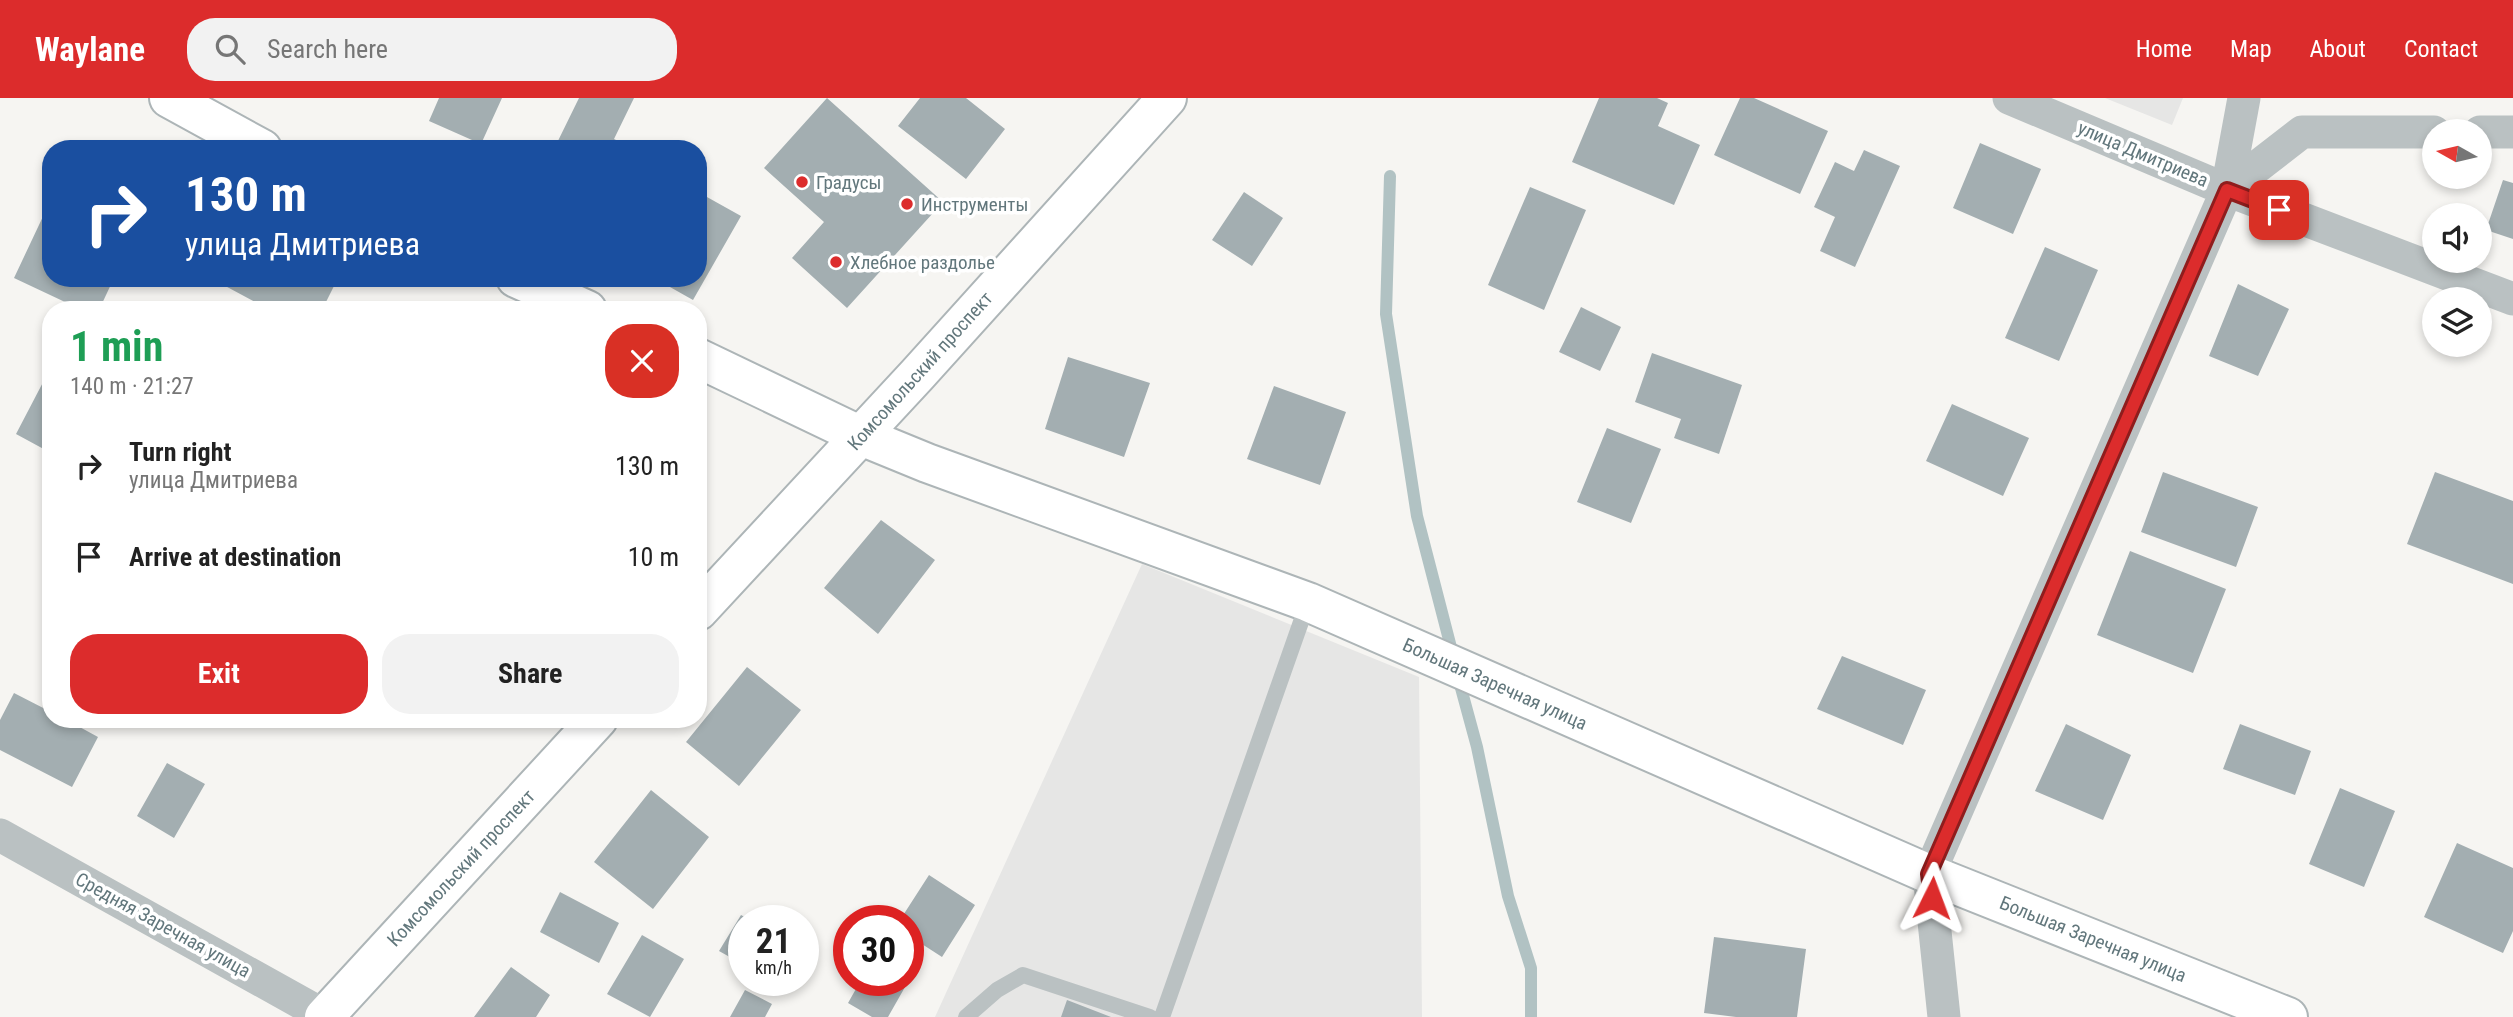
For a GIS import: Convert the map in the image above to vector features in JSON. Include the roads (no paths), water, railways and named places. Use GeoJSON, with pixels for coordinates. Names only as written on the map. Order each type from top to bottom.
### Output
{"type":"FeatureCollection","features":[{"type":"Feature","properties":{"kind":"street"},"geometry":{"type":"LineString","coordinates":[[169,98],[246,140]]}},
{"type":"Feature","properties":{"kind":"street","name":"Комсомольский проспект"},"geometry":{"type":"LineString","coordinates":[[707,601],[1167,98]]}},
{"type":"Feature","properties":{"kind":"street","name":"улица Дмитриева"},"geometry":{"type":"LineString","coordinates":[[2009,98],[2227,190],[2513,299]]}},
{"type":"Feature","properties":{"kind":"street"},"geometry":{"type":"LineString","coordinates":[[1944,1017],[1929,874],[2227,190],[2244,98]]}},
{"type":"Feature","properties":{"kind":"street"},"geometry":{"type":"LineString","coordinates":[[2227,190],[2302,132],[2422,132]]}},
{"type":"Feature","properties":{"kind":"street"},"geometry":{"type":"LineString","coordinates":[[2492,132],[2513,132]]}},
{"type":"Feature","properties":{"kind":"street"},"geometry":{"type":"LineString","coordinates":[[536,287],[567,301]]}},
{"type":"Feature","properties":{"kind":"street","name":"Большая Заречная улица"},"geometry":{"type":"LineString","coordinates":[[707,364],[860,436],[928,464],[1308,602],[1929,874],[2288,1017]]}},
{"type":"Feature","properties":{"kind":"street","name":"Комсомольский проспект"},"geometry":{"type":"LineString","coordinates":[[326,1016],[590,728]]}},
{"type":"Feature","properties":{"kind":"street","name":"Средняя Заречная улица"},"geometry":{"type":"LineString","coordinates":[[0,835],[326,1016]]}},
{"type":"Feature","properties":{"kind":"lane"},"geometry":{"type":"LineString","coordinates":[[1162,1017],[1308,602]]}},
{"type":"Feature","properties":{"kind":"lane"},"geometry":{"type":"LineString","coordinates":[[966,1017],[997,990],[1023,975],[1150,1017]]}},
{"type":"Feature","properties":{"kind":"waterway"},"geometry":{"type":"LineString","coordinates":[[1390,176],[1386,314],[1417,516],[1454,659]]}},
{"type":"Feature","properties":{"kind":"waterway"},"geometry":{"type":"LineString","coordinates":[[1458,677],[1477,747],[1508,896],[1531,968],[1531,1017]]}},
{"type":"Feature","properties":{"kind":"place","name":"Градусы"},"geometry":{"type":"Point","coordinates":[802,182]}},
{"type":"Feature","properties":{"kind":"place","name":"Инструменты"},"geometry":{"type":"Point","coordinates":[907,204]}},
{"type":"Feature","properties":{"kind":"place","name":"Хлебное раздолье"},"geometry":{"type":"Point","coordinates":[836,262]}}]}
